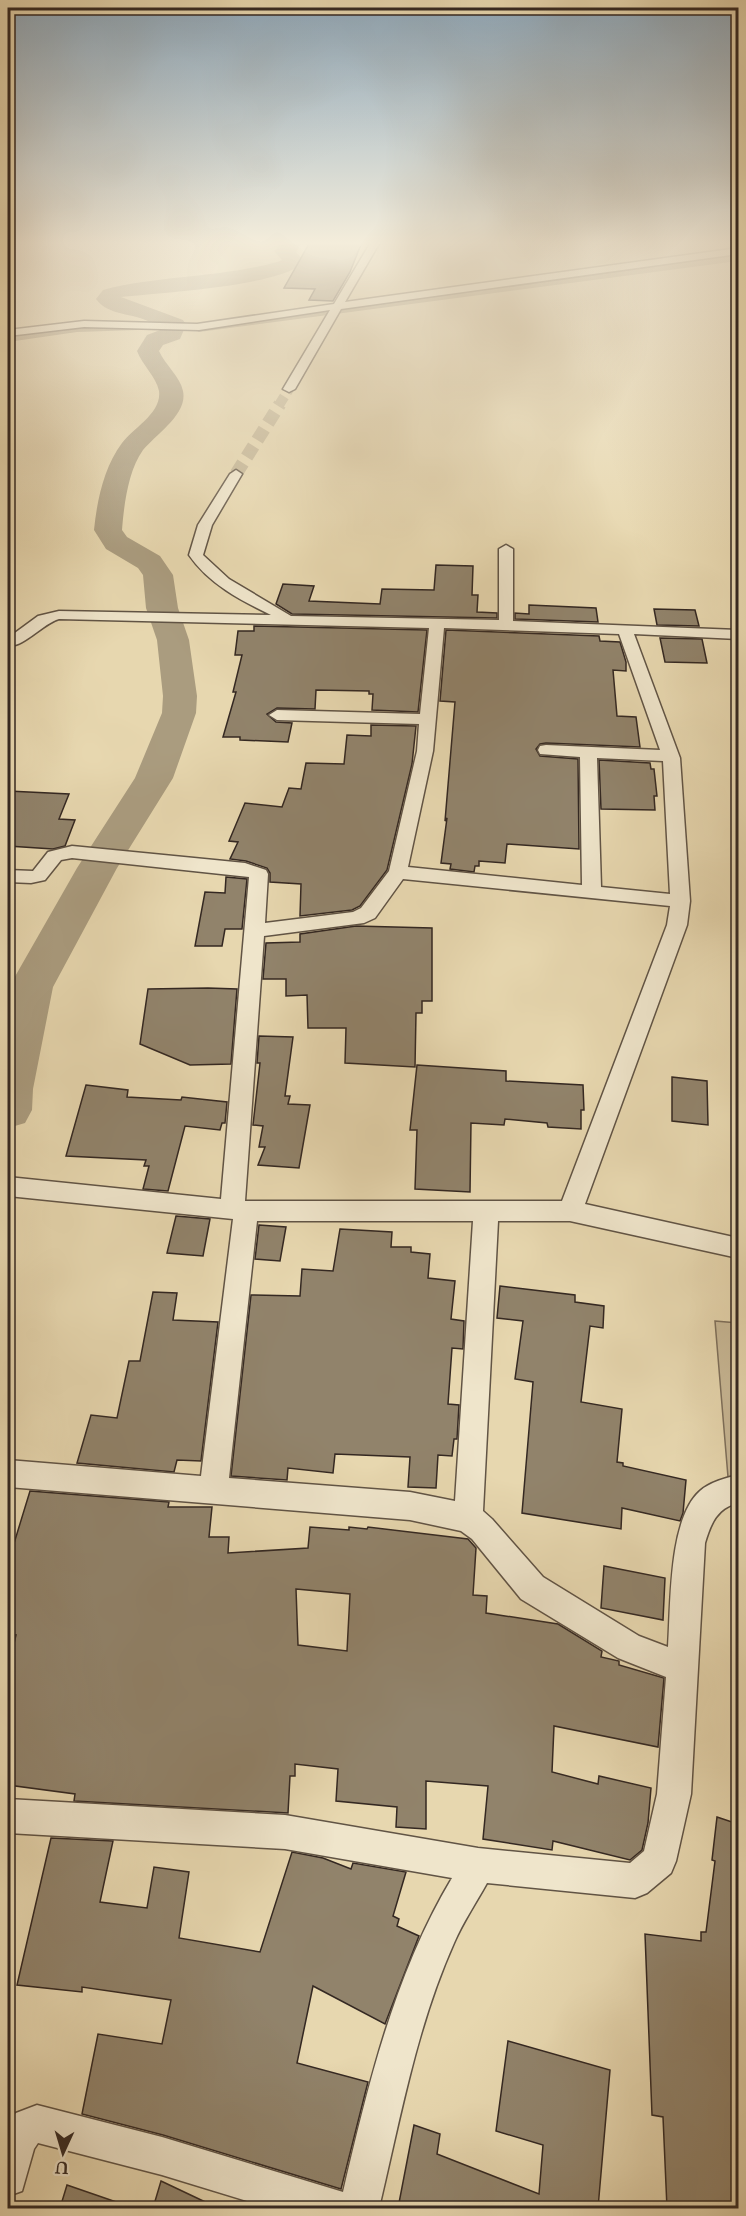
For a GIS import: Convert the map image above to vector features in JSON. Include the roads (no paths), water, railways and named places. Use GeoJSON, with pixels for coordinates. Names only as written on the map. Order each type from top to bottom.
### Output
{"type":"FeatureCollection","features":[{"type":"Feature","properties":{"kind":"street"},"geometry":{"type":"LineString","coordinates":[[289,389],[314,345]]}},
{"type":"Feature","properties":{"kind":"street"},"geometry":{"type":"LineString","coordinates":[[236,474],[205,525],[196,555],[208,570],[250,599],[288,618]]}},
{"type":"Feature","properties":{"kind":"street"},"geometry":{"type":"LineString","coordinates":[[506,549],[506,625]]}},
{"type":"Feature","properties":{"kind":"street"},"geometry":{"type":"LineString","coordinates":[[9,643],[43,619],[59,615],[288,618],[738,634]]}},
{"type":"Feature","properties":{"kind":"street"},"geometry":{"type":"LineString","coordinates":[[255,931],[357,918],[368,913],[398,872],[425,751],[436,624]]}},
{"type":"Feature","properties":{"kind":"street"},"geometry":{"type":"LineString","coordinates":[[570,1211],[677,925],[680,901],[670,756],[625,630]]}},
{"type":"Feature","properties":{"kind":"street"},"geometry":{"type":"LineString","coordinates":[[277,715],[429,719]]}},
{"type":"Feature","properties":{"kind":"street"},"geometry":{"type":"LineString","coordinates":[[546,750],[670,756]]}},
{"type":"Feature","properties":{"kind":"street"},"geometry":{"type":"LineString","coordinates":[[588,752],[592,892]]}},
{"type":"Feature","properties":{"kind":"street"},"geometry":{"type":"LineString","coordinates":[[8,876],[38,876],[56,854],[72,852],[255,870],[261,878],[255,931],[239,1210],[213,1490]]}},
{"type":"Feature","properties":{"kind":"street"},"geometry":{"type":"LineString","coordinates":[[398,872],[680,901]]}},
{"type":"Feature","properties":{"kind":"street"},"geometry":{"type":"LineString","coordinates":[[15,1186],[239,1210],[570,1211],[738,1248]]}},
{"type":"Feature","properties":{"kind":"street"},"geometry":{"type":"LineString","coordinates":[[468,1518],[486,1211]]}},
{"type":"Feature","properties":{"kind":"street"},"geometry":{"type":"LineString","coordinates":[[8,1474],[410,1506],[468,1518],[482,1529],[532,1588],[614,1639],[681,1668]]}},
{"type":"Feature","properties":{"kind":"street"},"geometry":{"type":"LineString","coordinates":[[8,1816],[285,1832],[478,1865],[635,1881],[659,1861],[674,1794],[690,1543],[700,1511],[711,1499],[730,1490],[738,1489]]}},
{"type":"Feature","properties":{"kind":"street"},"geometry":{"type":"LineString","coordinates":[[359,2208],[383,2103],[414,2001],[441,1931],[478,1865]]}},
{"type":"Feature","properties":{"kind":"street"},"geometry":{"type":"LineString","coordinates":[[8,2176],[20,2132],[28,2125],[37,2124],[162,2156],[333,2208]]}},
{"type":"Feature","properties":{"kind":"waterway"},"geometry":{"type":"LineString","coordinates":[[8,1110],[9,1089],[31,987],[97,868],[154,778],[179,713],[180,696],[173,640],[162,608],[158,575],[149,562],[116,543],[108,530],[110,510],[123,464],[133,446],[164,413],[171,398],[169,386],[148,351],[152,345]]}},
{"type":"Feature","properties":{"kind":"tunnel"},"geometry":{"type":"LineString","coordinates":[[279,405],[289,389]]}},
{"type":"Feature","properties":{"kind":"tunnel"},"geometry":{"type":"LineString","coordinates":[[236,474],[280,404]]}}]}
